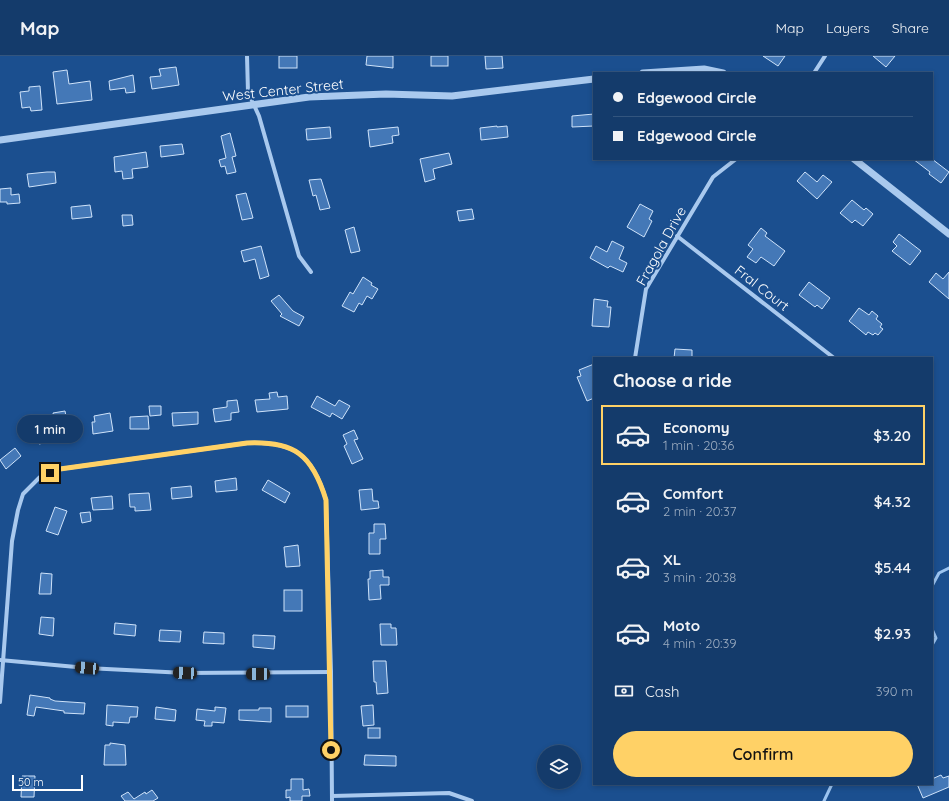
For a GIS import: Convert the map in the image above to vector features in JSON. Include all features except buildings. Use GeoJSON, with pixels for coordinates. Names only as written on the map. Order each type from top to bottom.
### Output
{"type":"FeatureCollection","features":[{"type":"Feature","properties":{"kind":"street"},"geometry":{"type":"LineString","coordinates":[[247,56],[248,92],[259,116],[292,238],[299,256],[311,272]]}},
{"type":"Feature","properties":{"kind":"street"},"geometry":{"type":"LineString","coordinates":[[815,72],[825,56]]}},
{"type":"Feature","properties":{"kind":"street"},"geometry":{"type":"LineString","coordinates":[[658,72],[704,69],[718,72]]}},
{"type":"Feature","properties":{"kind":"street","name":"West Center Street"},"geometry":{"type":"LineString","coordinates":[[0,140],[309,97],[348,95],[452,96],[593,79]]}},
{"type":"Feature","properties":{"kind":"street","name":"Fragola Drive"},"geometry":{"type":"LineString","coordinates":[[635,357],[646,289],[714,177],[735,160]]}},
{"type":"Feature","properties":{"kind":"street"},"geometry":{"type":"LineString","coordinates":[[855,160],[949,234]]}},
{"type":"Feature","properties":{"kind":"street","name":"Fral Court"},"geometry":{"type":"LineString","coordinates":[[677,236],[833,357]]}},
{"type":"Feature","properties":{"kind":"street"},"geometry":{"type":"LineString","coordinates":[[0,702],[12,541],[23,494],[40,478],[60,469],[247,443],[270,442],[292,448],[307,461],[320,479],[326,500],[331,672],[332,799],[449,793],[472,801]]}},
{"type":"Feature","properties":{"kind":"street"},"geometry":{"type":"LineString","coordinates":[[2,660],[87,668],[185,673],[331,672]]}},
{"type":"Feature","properties":{"kind":"waterway"},"geometry":{"type":"LineString","coordinates":[[933,584],[939,573],[949,568]]}},
{"type":"Feature","properties":{"kind":"waterway"},"geometry":{"type":"LineString","coordinates":[[933,631],[936,638],[933,643]]}},
{"type":"Feature","properties":{"kind":"waterway"},"geometry":{"type":"LineString","coordinates":[[824,801],[832,785]]}},
{"type":"Feature","properties":{"kind":"route"},"geometry":{"type":"LineString","coordinates":[[50,473],[60,469],[247,443],[270,442],[292,448],[307,461],[320,479],[326,500],[331,672],[331,750]]}}]}
